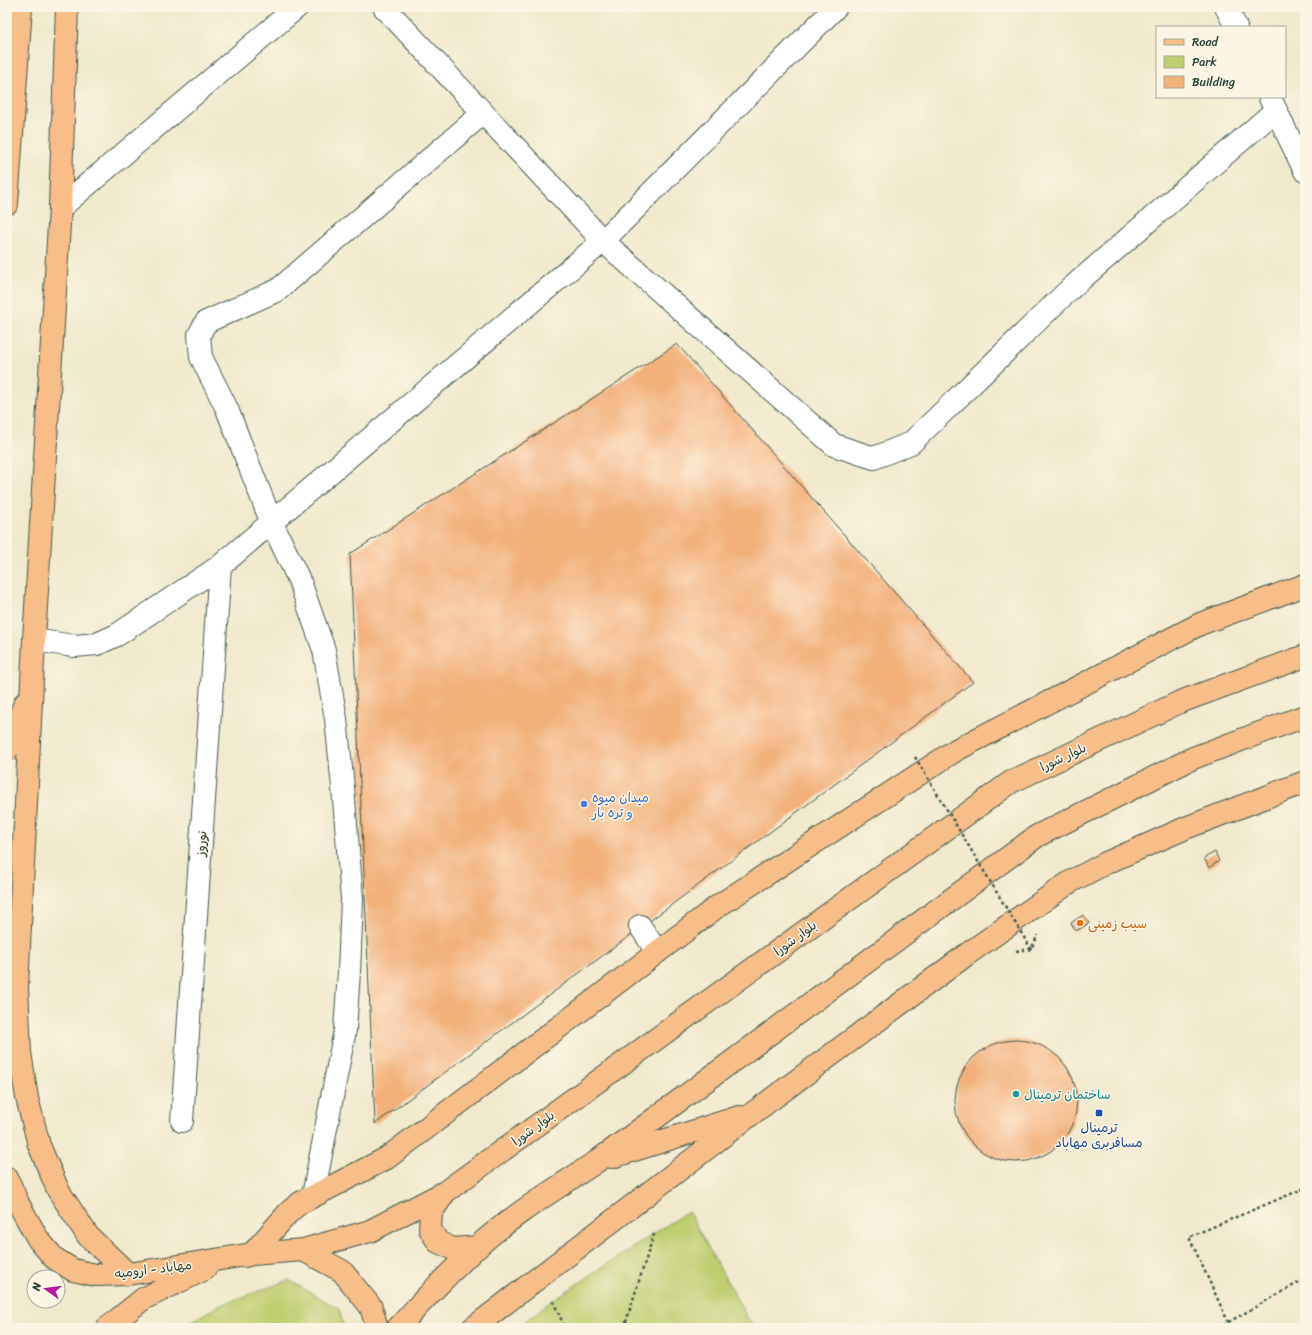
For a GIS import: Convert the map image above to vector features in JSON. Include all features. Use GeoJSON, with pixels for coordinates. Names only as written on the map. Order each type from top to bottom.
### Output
{"type":"FeatureCollection","features":[{"type":"Feature","properties":{"kind":"main road"},"geometry":{"type":"LineString","coordinates":[[7,204],[21,7]]}},
{"type":"Feature","properties":{"kind":"main road"},"geometry":{"type":"LineString","coordinates":[[67,7],[60,208],[34,640],[17,987],[20,1052],[27,1098],[39,1145],[58,1190],[88,1236],[128,1274]]}},
{"type":"Feature","properties":{"kind":"main road"},"geometry":{"type":"LineString","coordinates":[[107,1328],[143,1299],[196,1272],[252,1254],[289,1212],[300,1203],[387,1158],[718,906],[956,750],[1200,624],[1305,584]]}},
{"type":"Feature","properties":{"kind":"main road","name":"بلوار شورا"},"geometry":{"type":"LineString","coordinates":[[252,1254],[303,1250],[370,1231],[445,1192],[1011,782],[1180,702],[1305,656]]}},
{"type":"Feature","properties":{"kind":"main road"},"geometry":{"type":"LineString","coordinates":[[7,750],[32,684]]}},
{"type":"Feature","properties":{"kind":"main road"},"geometry":{"type":"LineString","coordinates":[[398,1328],[425,1298],[478,1246],[547,1194],[596,1162],[1037,836],[1193,758],[1305,716]]}},
{"type":"Feature","properties":{"kind":"main road"},"geometry":{"type":"LineString","coordinates":[[473,1328],[753,1113],[966,955],[1070,882],[1106,863],[1188,827],[1305,782]]}},
{"type":"Feature","properties":{"kind":"main road"},"geometry":{"type":"LineString","coordinates":[[596,1162],[753,1113]]}},
{"type":"Feature","properties":{"kind":"main road","name":"مهاباد - ارومیه"},"geometry":{"type":"LineString","coordinates":[[7,1178],[18,1203],[38,1239],[54,1258],[73,1270],[96,1275],[128,1274],[252,1254]]}},
{"type":"Feature","properties":{"kind":"main road"},"geometry":{"type":"LineString","coordinates":[[445,1192],[431,1213],[430,1229],[438,1242],[453,1249],[478,1246]]}},
{"type":"Feature","properties":{"kind":"main road"},"geometry":{"type":"LineString","coordinates":[[303,1250],[342,1271],[371,1307],[377,1328]]}},
{"type":"Feature","properties":{"kind":"street"},"geometry":{"type":"LineString","coordinates":[[60,208],[297,7]]}},
{"type":"Feature","properties":{"kind":"street"},"geometry":{"type":"LineString","coordinates":[[384,7],[603,241],[834,446],[874,458],[911,443],[1069,290],[1273,103],[1305,171]]}},
{"type":"Feature","properties":{"kind":"street"},"geometry":{"type":"LineString","coordinates":[[34,640],[74,646],[97,644],[117,635],[220,566],[271,521],[603,241],[836,7]]}},
{"type":"Feature","properties":{"kind":"street"},"geometry":{"type":"LineString","coordinates":[[1226,7],[1236,26]]}},
{"type":"Feature","properties":{"kind":"street"},"geometry":{"type":"LineString","coordinates":[[313,1196],[345,1030],[352,900],[336,719],[324,650],[300,582],[271,521],[227,409],[201,357],[199,335],[206,322],[278,290],[483,113]]}},
{"type":"Feature","properties":{"kind":"street","name":"نوروز"},"geometry":{"type":"LineString","coordinates":[[182,1121],[220,566]]}},
{"type":"Feature","properties":{"kind":"street"},"geometry":{"type":"LineString","coordinates":[[640,926],[657,952]]}},
{"type":"Feature","properties":{"kind":"path"},"geometry":{"type":"LineString","coordinates":[[915,757],[1031,949]]}},
{"type":"Feature","properties":{"kind":"path"},"geometry":{"type":"LineString","coordinates":[[1231,1328],[1189,1236],[1305,1188]]}},
{"type":"Feature","properties":{"kind":"path"},"geometry":{"type":"LineString","coordinates":[[624,1328],[654,1234]]}},
{"type":"Feature","properties":{"kind":"path"},"geometry":{"type":"LineString","coordinates":[[1218,1328],[1305,1279]]}},
{"type":"Feature","properties":{"kind":"path"},"geometry":{"type":"LineString","coordinates":[[553,1301],[565,1328]]}},
{"type":"Feature","properties":{"kind":"green space"},"geometry":{"type":"Polygon","coordinates":[[[688,1211],[753,1328],[517,1328],[547,1304],[688,1211]]]}},
{"type":"Feature","properties":{"kind":"green space"},"geometry":{"type":"Polygon","coordinates":[[[289,1280],[339,1309],[344,1328],[180,1328],[218,1306],[289,1280]]]}},
{"type":"Feature","properties":{"kind":"building","name":"میدان میوه و تره بار"},"geometry":{"type":"Polygon","coordinates":[[[677,344],[973,682],[375,1124],[350,554],[677,344]]]}},
{"type":"Feature","properties":{"kind":"building"},"geometry":{"type":"Polygon","coordinates":[[[1215,852],[1219,861],[1209,868],[1204,858],[1215,852]]]}},
{"type":"Feature","properties":{"kind":"building","name":"سیب زمینی"},"geometry":{"type":"Polygon","coordinates":[[[1083,915],[1089,923],[1076,931],[1071,923],[1083,915]]]}},
{"type":"Feature","properties":{"kind":"building","name":"ساختمان ترمینال"},"geometry":{"type":"Polygon","coordinates":[[[1016,1040],[1028,1041],[1039,1045],[1050,1050],[1059,1058],[1067,1067],[1072,1078],[1076,1089],[1076,1113],[1072,1124],[1067,1135],[1059,1144],[1050,1152],[1039,1157],[1028,1161],[1016,1162],[1004,1161],[993,1157],[982,1152],[973,1144],[965,1135],[960,1124],[956,1113],[955,1101],[956,1089],[960,1078],[965,1067],[973,1058],[982,1050],[993,1045],[1004,1041],[1016,1040]]]}},
{"type":"Feature","properties":{"kind":"place","name":"میدان میوه و تره بار"},"geometry":{"type":"Point","coordinates":[584,804]}},
{"type":"Feature","properties":{"kind":"place","name":"سیب زمینی"},"geometry":{"type":"Point","coordinates":[1080,923]}},
{"type":"Feature","properties":{"kind":"place","name":"ساختمان ترمینال"},"geometry":{"type":"Point","coordinates":[1016,1094]}},
{"type":"Feature","properties":{"kind":"place","name":"ترمینال مسافربری مهاباد"},"geometry":{"type":"Point","coordinates":[1099,1113]}}]}
